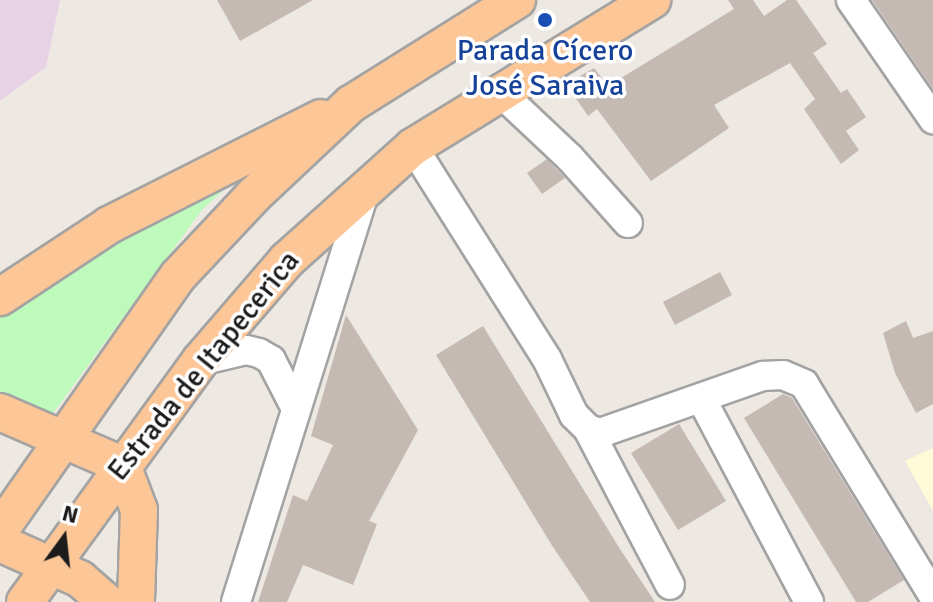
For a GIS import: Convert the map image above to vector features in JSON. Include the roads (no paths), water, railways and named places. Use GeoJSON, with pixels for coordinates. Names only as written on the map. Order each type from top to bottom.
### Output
{"type":"FeatureCollection","features":[{"type":"Feature","properties":{"kind":"main road","name":"Estrada de Itapecerica"},"geometry":{"type":"LineString","coordinates":[[0,530],[178,276],[254,195],[351,104],[517,0]]}},
{"type":"Feature","properties":{"kind":"main road","name":"Estrada de Itapecerica"},"geometry":{"type":"LineString","coordinates":[[25,602],[200,361],[287,260],[367,184],[413,147],[652,0]]}},
{"type":"Feature","properties":{"kind":"main road"},"geometry":{"type":"LineString","coordinates":[[0,297],[109,225],[351,104]]}},
{"type":"Feature","properties":{"kind":"main road"},"geometry":{"type":"LineString","coordinates":[[0,412],[122,465],[139,510],[136,602]]}},
{"type":"Feature","properties":{"kind":"main road"},"geometry":{"type":"LineString","coordinates":[[0,543],[80,579],[106,602]]}},
{"type":"Feature","properties":{"kind":"street"},"geometry":{"type":"LineString","coordinates":[[851,0],[933,119]]}},
{"type":"Feature","properties":{"kind":"street"},"geometry":{"type":"LineString","coordinates":[[501,93],[570,158],[628,223]]}},
{"type":"Feature","properties":{"kind":"street"},"geometry":{"type":"LineString","coordinates":[[413,147],[547,359],[574,415],[588,429],[670,585]]}},
{"type":"Feature","properties":{"kind":"street"},"geometry":{"type":"LineString","coordinates":[[236,602],[367,184]]}},
{"type":"Feature","properties":{"kind":"street"},"geometry":{"type":"LineString","coordinates":[[200,361],[246,350],[259,353],[271,360],[295,407]]}},
{"type":"Feature","properties":{"kind":"street"},"geometry":{"type":"LineString","coordinates":[[588,429],[600,433],[763,376],[783,375],[804,384],[933,595]]}},
{"type":"Feature","properties":{"kind":"street"},"geometry":{"type":"LineString","coordinates":[[701,398],[809,602]]}},
{"type":"Feature","properties":{"kind":"place","name":"Parada Cícero José Saraiva"},"geometry":{"type":"Point","coordinates":[545,20]}}]}
